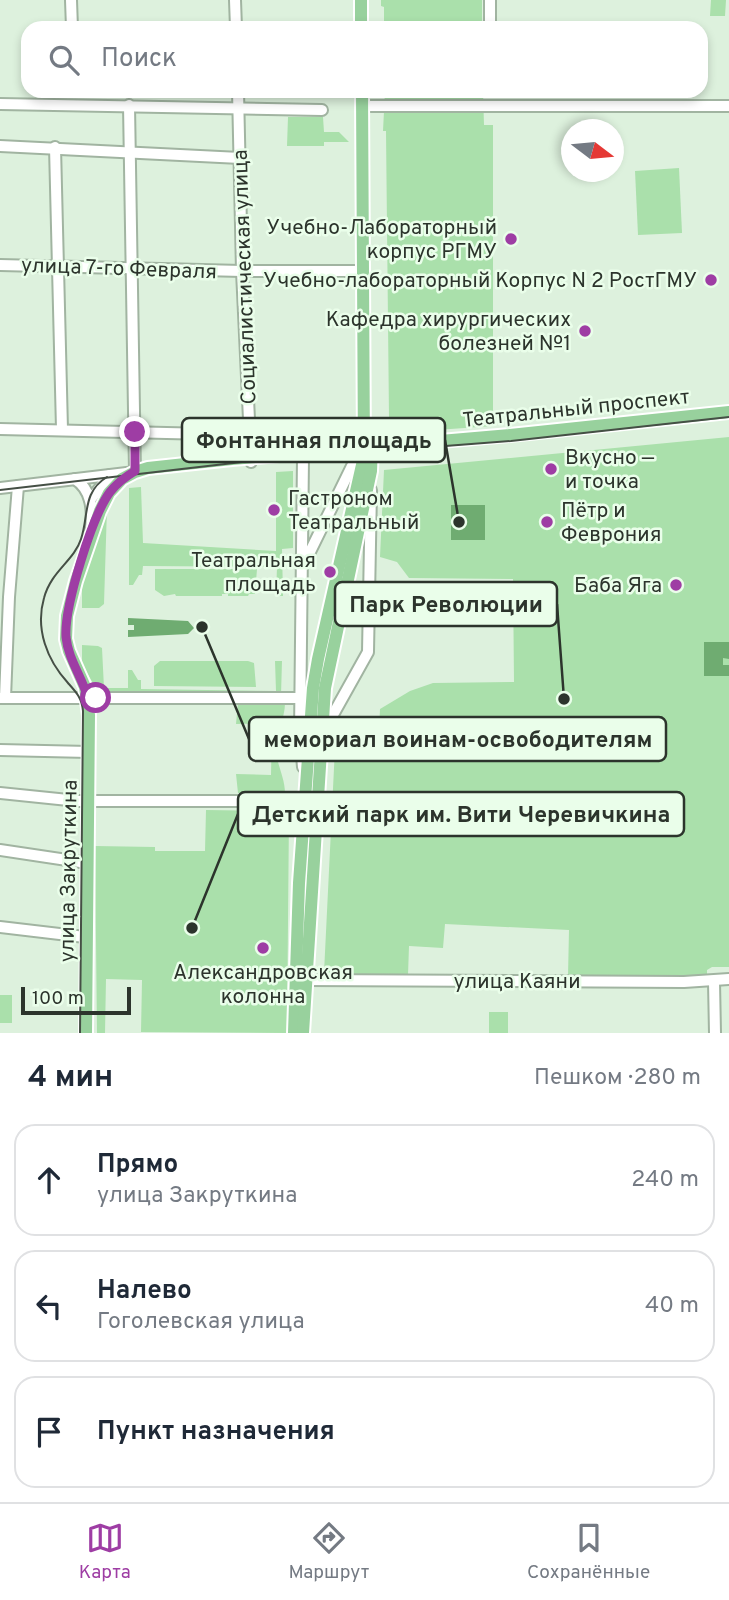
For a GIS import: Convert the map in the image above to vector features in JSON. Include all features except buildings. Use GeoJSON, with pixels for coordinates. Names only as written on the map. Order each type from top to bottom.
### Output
{"type":"FeatureCollection","features":[{"type":"Feature","properties":{"kind":"main road"},"geometry":{"type":"LineString","coordinates":[[361,0],[361,21]]}},
{"type":"Feature","properties":{"kind":"main road"},"geometry":{"type":"LineString","coordinates":[[369,0],[369,21]]}},
{"type":"Feature","properties":{"kind":"main road"},"geometry":{"type":"LineString","coordinates":[[294,1033],[305,888],[326,688],[371,471],[368,451],[363,271],[362,98]]}},
{"type":"Feature","properties":{"kind":"main road"},"geometry":{"type":"LineString","coordinates":[[303,1033],[304,801],[318,659],[368,451],[369,98]]}},
{"type":"Feature","properties":{"kind":"main road","name":"Театральный проспект"},"geometry":{"type":"LineString","coordinates":[[251,460],[303,458],[729,412]]}},
{"type":"Feature","properties":{"kind":"main road","name":"Театральный проспект"},"geometry":{"type":"LineString","coordinates":[[135,471],[368,451],[510,443],[729,419]]}},
{"type":"Feature","properties":{"kind":"main road","name":"улица Закруткина"},"geometry":{"type":"LineString","coordinates":[[86,1033],[88,698],[72,662],[66,627],[71,598],[91,536],[109,493],[122,479],[135,471]]}},
{"type":"Feature","properties":{"kind":"street"},"geometry":{"type":"LineString","coordinates":[[71,0],[72,21]]}},
{"type":"Feature","properties":{"kind":"street"},"geometry":{"type":"LineString","coordinates":[[235,0],[236,21]]}},
{"type":"Feature","properties":{"kind":"street"},"geometry":{"type":"LineString","coordinates":[[490,0],[490,21]]}},
{"type":"Feature","properties":{"kind":"street"},"geometry":{"type":"LineString","coordinates":[[74,98],[75,105]]}},
{"type":"Feature","properties":{"kind":"street","name":"Социалистическая улица"},"geometry":{"type":"LineString","coordinates":[[238,98],[242,271],[251,460]]}},
{"type":"Feature","properties":{"kind":"street"},"geometry":{"type":"LineString","coordinates":[[492,98],[492,104]]}},
{"type":"Feature","properties":{"kind":"street"},"geometry":{"type":"LineString","coordinates":[[0,104],[322,110]]}},
{"type":"Feature","properties":{"kind":"street"},"geometry":{"type":"LineString","coordinates":[[129,105],[135,471]]}},
{"type":"Feature","properties":{"kind":"street"},"geometry":{"type":"LineString","coordinates":[[369,106],[729,106]]}},
{"type":"Feature","properties":{"kind":"street"},"geometry":{"type":"LineString","coordinates":[[0,146],[240,159]]}},
{"type":"Feature","properties":{"kind":"street"},"geometry":{"type":"LineString","coordinates":[[55,147],[62,429]]}},
{"type":"Feature","properties":{"kind":"street","name":"улица 7-го Февраля"},"geometry":{"type":"LineString","coordinates":[[0,265],[363,271]]}},
{"type":"Feature","properties":{"kind":"street"},"geometry":{"type":"LineString","coordinates":[[0,429],[250,435]]}},
{"type":"Feature","properties":{"kind":"street"},"geometry":{"type":"LineString","coordinates":[[303,564],[352,466],[368,451]]}},
{"type":"Feature","properties":{"kind":"street"},"geometry":{"type":"LineString","coordinates":[[303,458],[300,732],[305,784]]}},
{"type":"Feature","properties":{"kind":"street","name":"Театральный проспект"},"geometry":{"type":"LineString","coordinates":[[0,488],[135,471]]}},
{"type":"Feature","properties":{"kind":"street"},"geometry":{"type":"LineString","coordinates":[[322,738],[327,721],[368,652],[371,471]]}},
{"type":"Feature","properties":{"kind":"street"},"geometry":{"type":"LineString","coordinates":[[90,500],[110,475]]}},
{"type":"Feature","properties":{"kind":"street"},"geometry":{"type":"LineString","coordinates":[[75,479],[85,487],[90,500]]}},
{"type":"Feature","properties":{"kind":"street"},"geometry":{"type":"LineString","coordinates":[[18,486],[4,597],[3,698],[301,698]]}},
{"type":"Feature","properties":{"kind":"street","name":"улица Закруткина"},"geometry":{"type":"LineString","coordinates":[[90,500],[91,536]]}},
{"type":"Feature","properties":{"kind":"street","name":"улица Закруткина"},"geometry":{"type":"LineString","coordinates":[[0,750],[89,752]]}},
{"type":"Feature","properties":{"kind":"street"},"geometry":{"type":"LineString","coordinates":[[0,793],[88,800],[304,801]]}},
{"type":"Feature","properties":{"kind":"street"},"geometry":{"type":"LineString","coordinates":[[0,850],[87,863]]}},
{"type":"Feature","properties":{"kind":"street"},"geometry":{"type":"LineString","coordinates":[[0,927],[85,937]]}},
{"type":"Feature","properties":{"kind":"street","name":"улица Каяни"},"geometry":{"type":"LineString","coordinates":[[305,980],[715,982],[729,979]]}},
{"type":"Feature","properties":{"kind":"street"},"geometry":{"type":"LineString","coordinates":[[715,982],[715,1033]]}},
{"type":"Feature","properties":{"kind":"shaded area"},"geometry":{"type":"Polygon","coordinates":[[[381,0],[482,0],[482,21],[384,21],[384,7],[381,6],[381,0]]]}},
{"type":"Feature","properties":{"kind":"shaded area"},"geometry":{"type":"Polygon","coordinates":[[[711,0],[726,0],[725,16],[710,16],[711,0]]]}},
{"type":"Feature","properties":{"kind":"shaded area"},"geometry":{"type":"Polygon","coordinates":[[[385,98],[483,98],[484,125],[493,125],[493,426],[403,430],[389,417],[386,131],[383,131],[385,98]]]}},
{"type":"Feature","properties":{"kind":"shaded area"},"geometry":{"type":"Polygon","coordinates":[[[288,117],[323,117],[324,132],[339,132],[349,142],[324,142],[324,146],[287,146],[288,117]]]}},
{"type":"Feature","properties":{"kind":"shaded area"},"geometry":{"type":"Polygon","coordinates":[[[679,168],[682,233],[638,235],[635,171],[679,168]]]}},
{"type":"Feature","properties":{"kind":"shaded area"},"geometry":{"type":"Polygon","coordinates":[[[729,437],[729,967],[712,967],[707,970],[707,977],[568,976],[569,930],[445,924],[443,948],[409,946],[408,975],[324,973],[336,727],[346,727],[346,733],[379,732],[380,709],[410,691],[433,683],[514,682],[513,579],[409,578],[397,562],[380,557],[384,470],[729,437]]]}},
{"type":"Feature","properties":{"kind":"shaded area"},"geometry":{"type":"Polygon","coordinates":[[[293,471],[293,548],[282,549],[283,596],[276,596],[277,567],[143,566],[142,575],[139,575],[133,585],[129,585],[129,488],[141,487],[143,543],[276,551],[276,472],[293,471]]]}},
{"type":"Feature","properties":{"kind":"shaded area"},"geometry":{"type":"Polygon","coordinates":[[[451,505],[485,505],[485,540],[451,540],[451,505]]]}},
{"type":"Feature","properties":{"kind":"shaded area"},"geometry":{"type":"Polygon","coordinates":[[[107,507],[104,604],[99,608],[82,608],[82,581],[107,507]]]}},
{"type":"Feature","properties":{"kind":"shaded area"},"geometry":{"type":"Polygon","coordinates":[[[155,569],[257,569],[255,594],[164,596],[155,590],[155,569]]]}},
{"type":"Feature","properties":{"kind":"shaded area"},"geometry":{"type":"Polygon","coordinates":[[[128,618],[188,621],[194,628],[188,634],[128,637],[128,630],[134,630],[134,625],[128,625],[128,618]]]}},
{"type":"Feature","properties":{"kind":"shaded area"},"geometry":{"type":"Polygon","coordinates":[[[704,642],[729,642],[729,659],[723,658],[723,665],[729,665],[729,676],[704,676],[704,642]]]}},
{"type":"Feature","properties":{"kind":"shaded area"},"geometry":{"type":"Polygon","coordinates":[[[82,645],[102,648],[104,688],[128,688],[128,670],[132,670],[138,680],[141,680],[141,689],[276,691],[275,661],[282,661],[281,695],[98,692],[82,664],[82,645]]]}},
{"type":"Feature","properties":{"kind":"shaded area"},"geometry":{"type":"Polygon","coordinates":[[[160,661],[248,661],[254,663],[256,687],[154,686],[154,666],[160,661]]]}},
{"type":"Feature","properties":{"kind":"shaded area"},"geometry":{"type":"Polygon","coordinates":[[[238,703],[285,703],[276,748],[285,793],[238,793],[236,774],[271,775],[272,723],[236,724],[238,703]]]}},
{"type":"Feature","properties":{"kind":"shaded area"},"geometry":{"type":"Polygon","coordinates":[[[206,810],[289,813],[287,1033],[141,1032],[142,980],[106,979],[105,1033],[97,1033],[95,846],[155,847],[155,851],[205,851],[206,810]]]}},
{"type":"Feature","properties":{"kind":"shaded area"},"geometry":{"type":"Polygon","coordinates":[[[0,995],[12,995],[12,1023],[0,1023],[0,995]]]}},
{"type":"Feature","properties":{"kind":"shaded area"},"geometry":{"type":"Polygon","coordinates":[[[489,1012],[508,1012],[508,1033],[489,1033],[489,1012]]]}},
{"type":"Feature","properties":{"kind":"tram line"},"geometry":{"type":"LineString","coordinates":[[0,490],[251,461],[511,441],[729,417]]}},
{"type":"Feature","properties":{"kind":"tram line"},"geometry":{"type":"LineString","coordinates":[[80,1033],[83,711],[78,695],[49,654],[41,621],[47,589],[78,547],[90,497],[99,483],[107,477]]}},
{"type":"Feature","properties":{"kind":"place","name":"Учебно-Лабораторный корпус РГМУ"},"geometry":{"type":"Point","coordinates":[511,239]}},
{"type":"Feature","properties":{"kind":"place","name":"Учебно-лабораторный Корпус N 2 РостГМУ"},"geometry":{"type":"Point","coordinates":[711,280]}},
{"type":"Feature","properties":{"kind":"place","name":"Кафедра хирургических болезней №1"},"geometry":{"type":"Point","coordinates":[585,331]}},
{"type":"Feature","properties":{"kind":"place","name":"Вкусно — и точка"},"geometry":{"type":"Point","coordinates":[551,469]}},
{"type":"Feature","properties":{"kind":"place","name":"Гастроном Театральный"},"geometry":{"type":"Point","coordinates":[274,510]}},
{"type":"Feature","properties":{"kind":"place","name":"Фонтанная площадь"},"geometry":{"type":"Point","coordinates":[459,522]}},
{"type":"Feature","properties":{"kind":"place","name":"Пётр и Феврония"},"geometry":{"type":"Point","coordinates":[547,522]}},
{"type":"Feature","properties":{"kind":"place","name":"Театральная площадь"},"geometry":{"type":"Point","coordinates":[330,572]}},
{"type":"Feature","properties":{"kind":"place","name":"Баба Яга"},"geometry":{"type":"Point","coordinates":[676,585]}},
{"type":"Feature","properties":{"kind":"place","name":"мемориал воинам-освободителям"},"geometry":{"type":"Point","coordinates":[202,627]}},
{"type":"Feature","properties":{"kind":"place","name":"Парк Революции"},"geometry":{"type":"Point","coordinates":[564,699]}},
{"type":"Feature","properties":{"kind":"place","name":"Детский парк им. Вити Черевичкина"},"geometry":{"type":"Point","coordinates":[192,928]}},
{"type":"Feature","properties":{"kind":"place","name":"Александровская колонна"},"geometry":{"type":"Point","coordinates":[263,948]}},
{"type":"Feature","properties":{"kind":"route"},"geometry":{"type":"LineString","coordinates":[[96,698],[88,698],[72,662],[66,639],[67,616],[100,511],[109,493],[122,479],[135,471],[135,432]]}}]}
